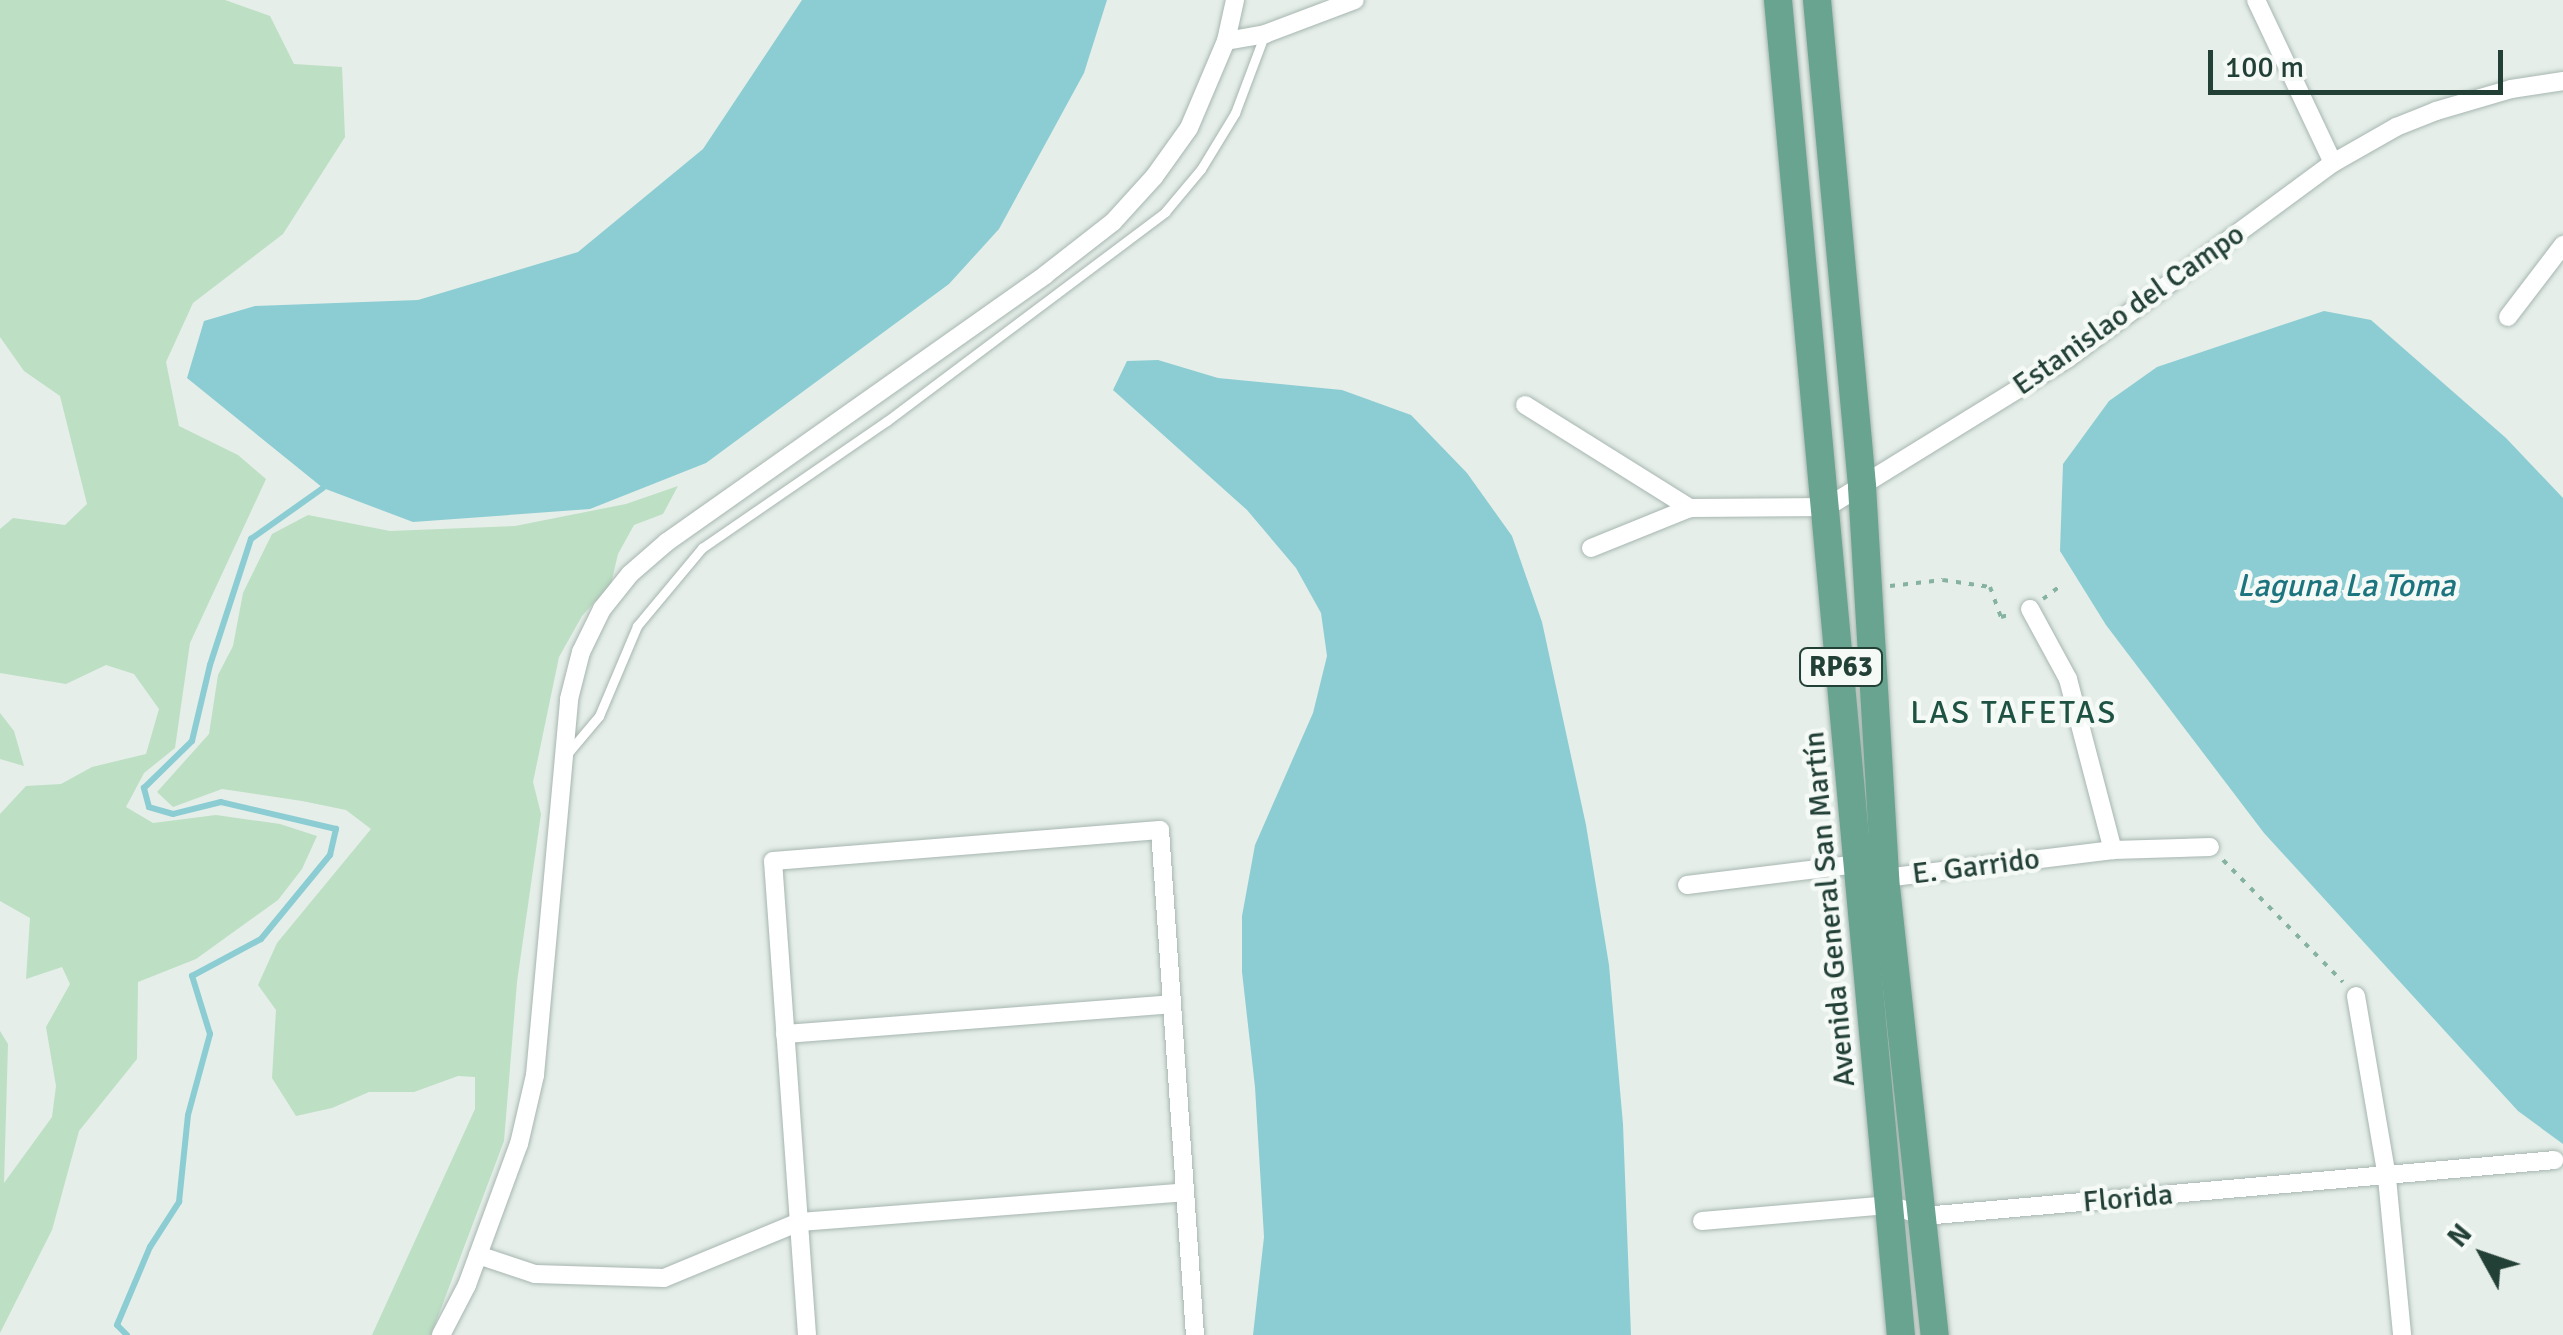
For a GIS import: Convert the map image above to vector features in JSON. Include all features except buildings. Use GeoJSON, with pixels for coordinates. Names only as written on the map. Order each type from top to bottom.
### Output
{"type":"FeatureCollection","features":[{"type":"Feature","properties":{"kind":"main road","name":"Avenida General San Martín"},"geometry":{"type":"LineString","coordinates":[[1778,0],[1828,507],[1901,1335]]}},
{"type":"Feature","properties":{"kind":"main road","name":"Avenida General San Martín"},"geometry":{"type":"LineString","coordinates":[[1816,0],[1862,487],[1886,878],[1935,1335]]}},
{"type":"Feature","properties":{"kind":"street"},"geometry":{"type":"LineString","coordinates":[[440,1335],[478,1255],[519,1144],[535,1074],[569,699],[581,652],[602,610],[630,574],[667,542],[1045,275],[1112,222],[1154,177],[1189,128],[1226,41],[1235,0]]}},
{"type":"Feature","properties":{"kind":"street"},"geometry":{"type":"LineString","coordinates":[[1226,41],[1265,34],[1355,0]]}},
{"type":"Feature","properties":{"kind":"street"},"geometry":{"type":"LineString","coordinates":[[2256,0],[2333,164]]}},
{"type":"Feature","properties":{"kind":"street","name":"Estanislao del Campo"},"geometry":{"type":"LineString","coordinates":[[1828,507],[2067,359],[2333,164],[2396,127],[2511,89],[2563,80]]}},
{"type":"Feature","properties":{"kind":"street"},"geometry":{"type":"LineString","coordinates":[[2508,317],[2563,245]]}},
{"type":"Feature","properties":{"kind":"street"},"geometry":{"type":"LineString","coordinates":[[1525,405],[1690,508]]}},
{"type":"Feature","properties":{"kind":"street"},"geometry":{"type":"LineString","coordinates":[[1591,548],[1690,508],[1828,507]]}},
{"type":"Feature","properties":{"kind":"street"},"geometry":{"type":"LineString","coordinates":[[2030,609],[2068,679],[2113,850]]}},
{"type":"Feature","properties":{"kind":"street"},"geometry":{"type":"LineString","coordinates":[[806,1335],[773,861],[1160,830],[1195,1335]]}},
{"type":"Feature","properties":{"kind":"street","name":"E. Garrido"},"geometry":{"type":"LineString","coordinates":[[1857,864],[1886,878],[2113,850],[2210,846]]}},
{"type":"Feature","properties":{"kind":"street"},"geometry":{"type":"LineString","coordinates":[[1687,885],[1857,864]]}},
{"type":"Feature","properties":{"kind":"street"},"geometry":{"type":"LineString","coordinates":[[2356,996],[2387,1178],[2402,1335]]}},
{"type":"Feature","properties":{"kind":"street"},"geometry":{"type":"LineString","coordinates":[[785,1034],[1172,1004]]}},
{"type":"Feature","properties":{"kind":"street","name":"Florida"},"geometry":{"type":"LineString","coordinates":[[1702,1222],[1890,1205],[1924,1216],[2387,1178],[2556,1160]]}},
{"type":"Feature","properties":{"kind":"street"},"geometry":{"type":"LineString","coordinates":[[478,1255],[535,1274],[664,1278],[798,1222],[1185,1192]]}},
{"type":"Feature","properties":{"kind":"lane"},"geometry":{"type":"LineString","coordinates":[[564,758],[598,716],[637,626],[702,548],[888,421],[1165,212],[1201,168],[1235,113],[1265,34]]}},
{"type":"Feature","properties":{"kind":"path"},"geometry":{"type":"LineString","coordinates":[[1868,588],[1943,580],[1990,587],[2001,618],[2030,609],[2063,584]]}},
{"type":"Feature","properties":{"kind":"path"},"geometry":{"type":"LineString","coordinates":[[2210,846],[2356,996]]}},
{"type":"Feature","properties":{"kind":"green space"},"geometry":{"type":"Polygon","coordinates":[[[0,0],[225,0],[270,16],[294,64],[342,67],[345,137],[283,234],[193,303],[166,362],[179,426],[238,455],[266,479],[190,643],[175,748],[144,773],[126,807],[153,823],[216,815],[280,824],[317,836],[302,869],[278,900],[196,959],[138,982],[137,1059],[79,1131],[52,1230],[0,1333],[0,1031],[8,1044],[4,1183],[52,1117],[56,1086],[46,1027],[70,984],[62,967],[26,979],[30,918],[0,901],[0,814],[26,786],[61,784],[92,767],[146,754],[159,709],[134,674],[106,665],[66,684],[0,673],[0,529],[13,518],[65,525],[87,504],[60,396],[24,371],[0,337],[0,0]]]}},
{"type":"Feature","properties":{"kind":"green space"},"geometry":{"type":"Polygon","coordinates":[[[678,486],[663,514],[634,525],[618,554],[611,584],[582,616],[559,657],[533,782],[541,814],[517,982],[504,1141],[431,1335],[372,1335],[475,1109],[475,1077],[458,1076],[414,1092],[369,1092],[332,1108],[296,1116],[272,1078],[276,1010],[258,985],[277,943],[371,829],[346,810],[302,801],[222,789],[173,807],[157,792],[209,734],[218,675],[233,646],[243,593],[272,534],[308,515],[390,531],[515,526],[626,504],[678,486]]]}},
{"type":"Feature","properties":{"kind":"green space"},"geometry":{"type":"Polygon","coordinates":[[[0,713],[14,731],[24,766],[0,759],[0,713]]]}},
{"type":"Feature","properties":{"kind":"water"},"geometry":{"type":"Polygon","coordinates":[[[802,0],[1107,0],[1084,73],[999,229],[949,284],[706,463],[590,509],[413,522],[323,488],[187,378],[204,321],[255,306],[418,300],[578,252],[703,149],[802,0]]]}},
{"type":"Feature","properties":{"kind":"water","name":"Laguna La Toma"},"geometry":{"type":"Polygon","coordinates":[[[2324,311],[2371,320],[2506,438],[2563,498],[2563,1144],[2518,1111],[2264,833],[2106,625],[2060,551],[2063,464],[2109,401],[2157,367],[2324,311]]]}},
{"type":"Feature","properties":{"kind":"water"},"geometry":{"type":"Polygon","coordinates":[[[1158,360],[1218,378],[1342,390],[1411,415],[1467,473],[1512,536],[1542,622],[1586,825],[1609,965],[1623,1124],[1631,1335],[1253,1335],[1264,1237],[1255,1087],[1242,972],[1242,916],[1255,845],[1313,713],[1327,656],[1321,613],[1296,568],[1247,510],[1113,390],[1127,361],[1158,360]]]}},
{"type":"Feature","properties":{"kind":"waterway"},"geometry":{"type":"LineString","coordinates":[[127,1335],[117,1325],[150,1247],[179,1202],[188,1115],[210,1034],[192,976],[261,939],[330,855],[336,829],[221,802],[173,814],[149,807],[144,788],[192,741],[210,665],[251,539],[323,488]]}},
{"type":"Feature","properties":{"kind":"district","name":"LAS TAFETAS"},"geometry":{"type":"Point","coordinates":[2014,713]}}]}
